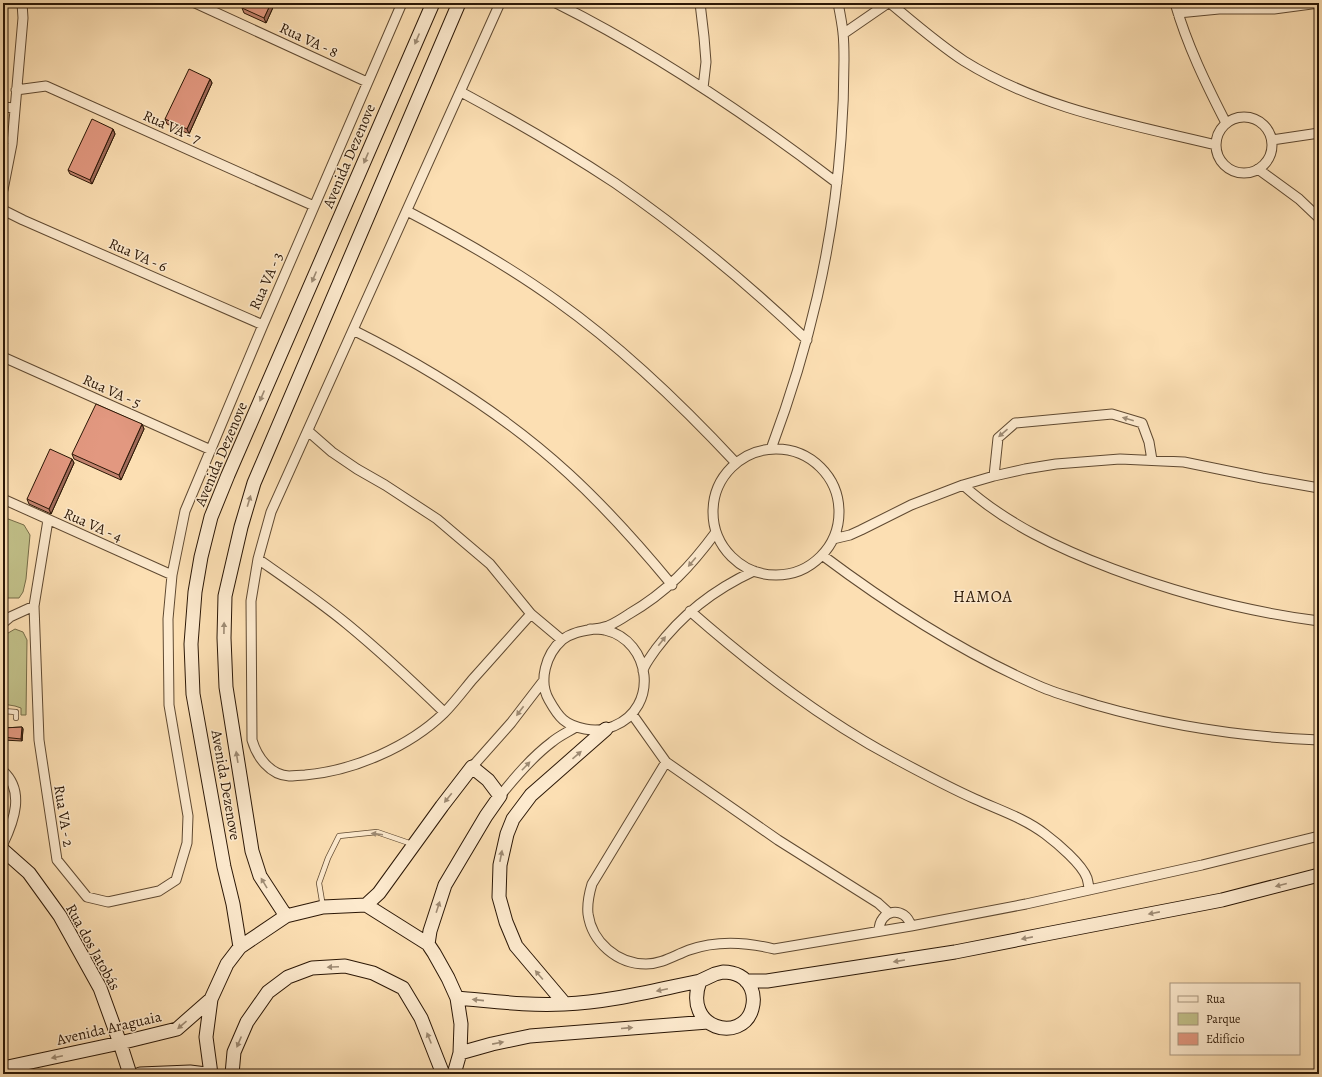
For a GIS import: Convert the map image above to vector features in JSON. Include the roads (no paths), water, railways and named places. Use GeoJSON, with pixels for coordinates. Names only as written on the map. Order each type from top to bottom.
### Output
{"type":"FeatureCollection","features":[{"type":"Feature","properties":{"kind":"street"},"geometry":{"type":"LineString","coordinates":[[3,190],[12,144],[23,18],[22,3]]}},
{"type":"Feature","properties":{"kind":"street","name":"Rua VA - 8"},"geometry":{"type":"LineString","coordinates":[[195,3],[367,82]]}},
{"type":"Feature","properties":{"kind":"street","name":"Rua VA - 3"},"geometry":{"type":"LineString","coordinates":[[172,575],[185,511],[262,325],[402,3]]}},
{"type":"Feature","properties":{"kind":"street","name":"Avenida Dezenove"},"geometry":{"type":"LineString","coordinates":[[240,947],[193,694],[191,644],[195,592],[201,557],[211,517],[228,475],[433,3]]}},
{"type":"Feature","properties":{"kind":"street","name":"Avenida Dezenove"},"geometry":{"type":"LineString","coordinates":[[286,916],[260,876],[252,852],[226,687],[224,638],[225,596],[241,527],[254,483],[459,3]]}},
{"type":"Feature","properties":{"kind":"street"},"geometry":{"type":"LineString","coordinates":[[500,3],[271,512],[258,559],[251,601],[252,740],[258,755],[269,767],[288,776],[309,774],[348,766],[368,760],[400,744],[431,724],[444,712],[531,614]]}},
{"type":"Feature","properties":{"kind":"street"},"geometry":{"type":"LineString","coordinates":[[556,3],[609,31],[703,88],[749,118],[837,183]]}},
{"type":"Feature","properties":{"kind":"street"},"geometry":{"type":"LineString","coordinates":[[700,3],[706,62],[703,88]]}},
{"type":"Feature","properties":{"kind":"street"},"geometry":{"type":"LineString","coordinates":[[771,449],[807,340],[820,289],[837,183],[843,120],[843,34],[838,3]]}},
{"type":"Feature","properties":{"kind":"street"},"geometry":{"type":"LineString","coordinates":[[843,34],[889,3],[942,46],[964,61],[1011,87],[1084,113],[1216,145]]}},
{"type":"Feature","properties":{"kind":"street"},"geometry":{"type":"LineString","coordinates":[[1175,3],[1199,69],[1226,123]]}},
{"type":"Feature","properties":{"kind":"street"},"geometry":{"type":"LineString","coordinates":[[1178,13],[1219,9],[1274,9],[1319,3]]}},
{"type":"Feature","properties":{"kind":"street","name":"Rua VA - 7"},"geometry":{"type":"LineString","coordinates":[[16,90],[46,86],[314,206]]}},
{"type":"Feature","properties":{"kind":"street"},"geometry":{"type":"LineString","coordinates":[[461,92],[546,139],[615,183],[656,212],[734,274],[807,340]]}},
{"type":"Feature","properties":{"kind":"street"},"geometry":{"type":"LineString","coordinates":[[3,107],[15,108]]}},
{"type":"Feature","properties":{"kind":"street"},"geometry":{"type":"LineString","coordinates":[[1242,116],[1258,120],[1265,125],[1270,132],[1272,149],[1270,157],[1265,164],[1251,172],[1242,173],[1230,169],[1221,161],[1217,153],[1217,137],[1226,123],[1234,118],[1242,116]]}},
{"type":"Feature","properties":{"kind":"street"},"geometry":{"type":"LineString","coordinates":[[1272,140],[1319,133]]}},
{"type":"Feature","properties":{"kind":"street"},"geometry":{"type":"LineString","coordinates":[[1258,169],[1299,198],[1319,218]]}},
{"type":"Feature","properties":{"kind":"street","name":"Rua VA - 6"},"geometry":{"type":"LineString","coordinates":[[3,210],[22,220],[262,325]]}},
{"type":"Feature","properties":{"kind":"street"},"geometry":{"type":"LineString","coordinates":[[407,210],[490,256],[592,327],[661,386],[736,463]]}},
{"type":"Feature","properties":{"kind":"street"},"geometry":{"type":"LineString","coordinates":[[353,330],[399,354],[449,383],[492,412],[539,448],[568,473],[622,527],[672,584]]}},
{"type":"Feature","properties":{"kind":"street","name":"Rua VA - 5"},"geometry":{"type":"LineString","coordinates":[[3,357],[210,450]]}},
{"type":"Feature","properties":{"kind":"street"},"geometry":{"type":"LineString","coordinates":[[994,476],[998,438],[1015,422],[1112,414],[1142,423],[1149,442],[1152,460]]}},
{"type":"Feature","properties":{"kind":"street"},"geometry":{"type":"LineString","coordinates":[[308,431],[332,452],[437,519],[490,564],[531,614],[562,640]]}},
{"type":"Feature","properties":{"kind":"street"},"geometry":{"type":"LineString","coordinates":[[771,449],[790,450],[807,457],[822,468],[832,484],[838,502],[838,521],[833,539],[822,554],[808,566],[791,574],[772,575],[754,571],[737,562],[724,548],[716,532],[713,513],[716,494],[724,477],[736,463],[752,454],[771,449]]}},
{"type":"Feature","properties":{"kind":"street"},"geometry":{"type":"LineString","coordinates":[[833,539],[850,535],[911,505],[963,485],[1025,469],[1064,463],[1120,459],[1184,462],[1319,488]]}},
{"type":"Feature","properties":{"kind":"street"},"geometry":{"type":"LineString","coordinates":[[963,485],[978,499],[1002,516],[1056,545],[1137,578],[1220,602],[1262,612],[1319,622]]}},
{"type":"Feature","properties":{"kind":"street","name":"Rua VA - 4"},"geometry":{"type":"LineString","coordinates":[[3,500],[172,575]]}},
{"type":"Feature","properties":{"kind":"street","name":"Rua VA - 2"},"geometry":{"type":"LineString","coordinates":[[48,520],[34,606],[39,740],[57,860],[87,897],[108,902],[158,891],[176,880],[187,844],[188,816],[169,705],[168,619],[172,575]]}},
{"type":"Feature","properties":{"kind":"street"},"geometry":{"type":"LineString","coordinates":[[716,532],[688,568],[672,584],[638,609],[608,626],[575,632],[562,640],[552,652],[546,665],[544,680],[546,695],[557,715],[567,724],[591,730],[606,729],[620,724],[632,714],[640,701],[644,687],[644,672],[642,671],[664,639],[690,611],[720,588],[754,571]]}},
{"type":"Feature","properties":{"kind":"street"},"geometry":{"type":"LineString","coordinates":[[822,554],[869,589],[929,629],[1040,687],[1114,710],[1189,727],[1261,737],[1319,740]]}},
{"type":"Feature","properties":{"kind":"street"},"geometry":{"type":"LineString","coordinates":[[258,559],[346,623],[413,682],[444,712]]}},
{"type":"Feature","properties":{"kind":"street"},"geometry":{"type":"LineString","coordinates":[[5,617],[34,606]]}},
{"type":"Feature","properties":{"kind":"street"},"geometry":{"type":"LineString","coordinates":[[690,611],[754,665],[852,733],[934,780],[1017,817],[1044,834],[1069,855],[1078,865],[1086,877],[1090,890]]}},
{"type":"Feature","properties":{"kind":"street"},"geometry":{"type":"LineString","coordinates":[[590,629],[605,630],[619,635],[631,645],[640,657],[644,672]]}},
{"type":"Feature","properties":{"kind":"street"},"geometry":{"type":"LineString","coordinates":[[366,905],[379,893],[472,767],[511,723],[544,680]]}},
{"type":"Feature","properties":{"kind":"street"},"geometry":{"type":"LineString","coordinates":[[632,714],[666,762],[778,840],[878,903],[889,913]]}},
{"type":"Feature","properties":{"kind":"street"},"geometry":{"type":"LineString","coordinates":[[428,944],[430,931],[445,885],[500,796],[532,760],[553,741],[576,727]]}},
{"type":"Feature","properties":{"kind":"street"},"geometry":{"type":"LineString","coordinates":[[565,1004],[516,946],[498,897],[500,865],[507,834],[513,819],[521,807],[531,795],[606,729]]}},
{"type":"Feature","properties":{"kind":"street"},"geometry":{"type":"LineString","coordinates":[[666,762],[592,884],[589,893],[588,908],[590,923],[599,941],[613,954],[628,961],[637,963],[662,961],[691,949],[706,946],[735,943],[774,949],[962,917],[1209,864],[1319,836]]}},
{"type":"Feature","properties":{"kind":"street"},"geometry":{"type":"LineString","coordinates":[[472,767],[488,780],[500,796]]}},
{"type":"Feature","properties":{"kind":"street"},"geometry":{"type":"LineString","coordinates":[[3,771],[7,774],[15,790],[16,809],[11,828],[3,844]]}},
{"type":"Feature","properties":{"kind":"street","name":"Rua dos Jatobás"},"geometry":{"type":"LineString","coordinates":[[3,850],[30,873],[60,916],[100,988],[130,1074]]}},
{"type":"Feature","properties":{"kind":"street"},"geometry":{"type":"LineString","coordinates":[[746,980],[767,981],[955,952],[1222,900],[1319,875]]}},
{"type":"Feature","properties":{"kind":"street"},"geometry":{"type":"LineString","coordinates":[[211,1074],[206,1037],[211,999],[227,964],[240,947],[286,916],[323,907],[366,905],[428,944],[448,978],[457,998],[461,1024],[460,1053],[454,1074]]}},
{"type":"Feature","properties":{"kind":"street"},"geometry":{"type":"LineString","coordinates":[[879,931],[882,918],[889,913],[898,912],[903,914],[907,917],[911,926]]}},
{"type":"Feature","properties":{"kind":"street"},"geometry":{"type":"LineString","coordinates":[[232,1074],[234,1052],[247,1022],[268,992],[288,977],[312,968],[345,966],[373,973],[402,988],[421,1018],[443,1074]]}},
{"type":"Feature","properties":{"kind":"street"},"geometry":{"type":"LineString","coordinates":[[457,998],[526,1004],[565,1004],[612,1000],[700,981],[723,972],[731,972],[746,980],[751,987],[753,1004],[751,1012],[740,1024],[732,1027],[724,1028],[715,1026],[708,1022],[702,1016],[696,1002],[696,991],[700,981]]}},
{"type":"Feature","properties":{"kind":"street","name":"Avenida Araguaia"},"geometry":{"type":"LineString","coordinates":[[3,1068],[178,1029],[211,999]]}},
{"type":"Feature","properties":{"kind":"street"},"geometry":{"type":"LineString","coordinates":[[460,1053],[530,1036],[708,1022]]}},
{"type":"Feature","properties":{"kind":"street"},"geometry":{"type":"LineString","coordinates":[[140,1074],[182,1072],[206,1074]]}},
{"type":"Feature","properties":{"kind":"lane"},"geometry":{"type":"LineString","coordinates":[[3,711],[16,712],[16,718]]}},
{"type":"Feature","properties":{"kind":"lane"},"geometry":{"type":"LineString","coordinates":[[323,907],[319,883],[328,858],[339,836],[377,832],[414,845]]}},
{"type":"Feature","properties":{"kind":"district","name":"HAMOA"},"geometry":{"type":"Point","coordinates":[983,597]}}]}
